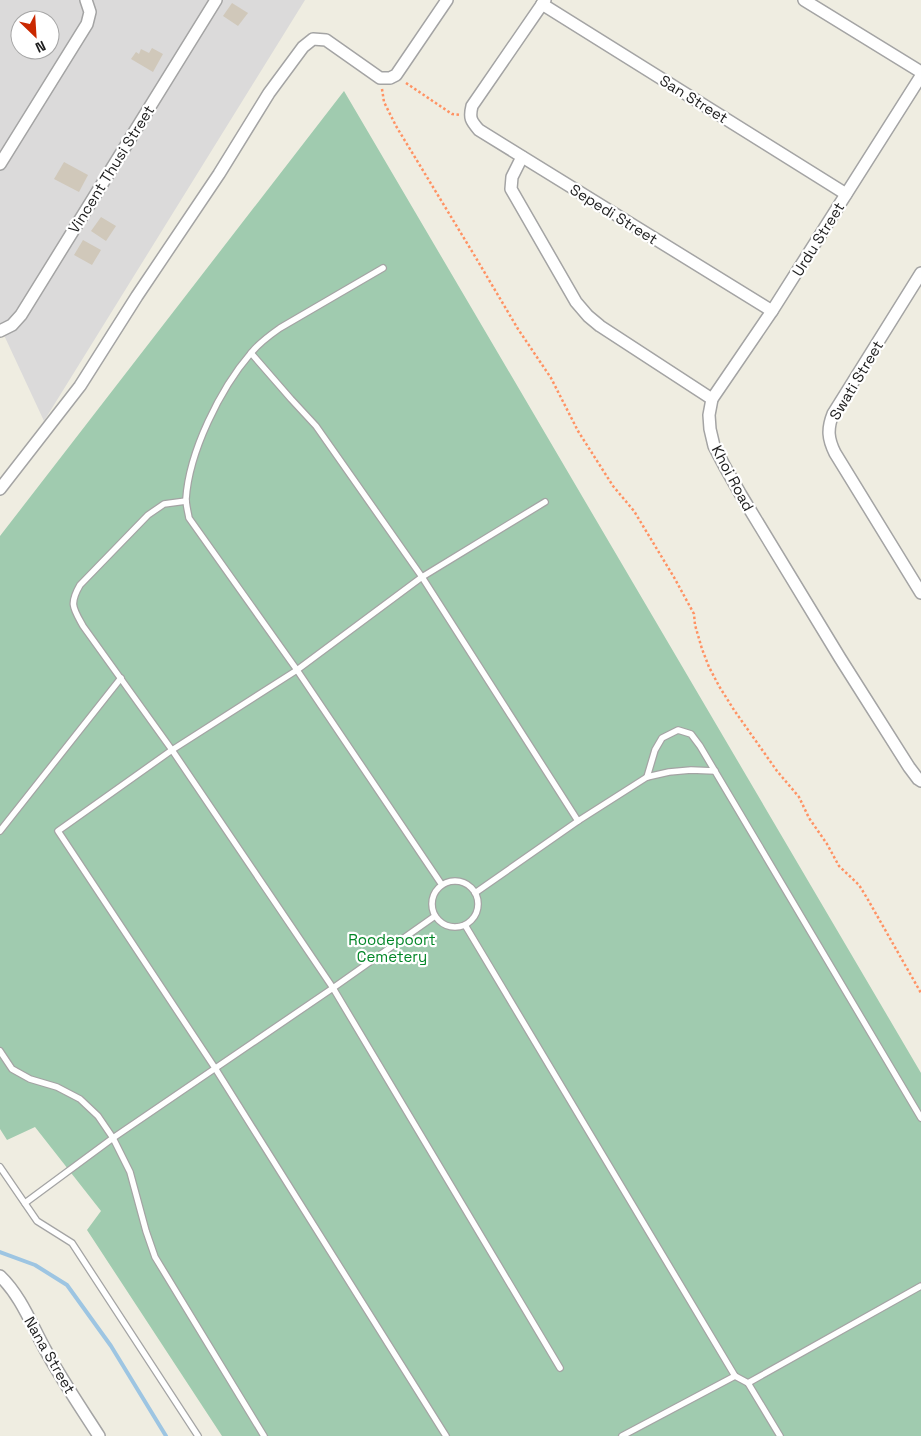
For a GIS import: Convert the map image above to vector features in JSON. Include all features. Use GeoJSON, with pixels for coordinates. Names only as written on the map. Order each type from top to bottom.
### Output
{"type":"FeatureCollection","features":[{"type":"Feature","properties":{"kind":"street"},"geometry":{"type":"LineString","coordinates":[[0,164],[87,24],[90,12],[86,0]]}},
{"type":"Feature","properties":{"kind":"street","name":"Vincent Thusi Street"},"geometry":{"type":"LineString","coordinates":[[0,331],[12,325],[21,315],[216,0]]}},
{"type":"Feature","properties":{"kind":"street"},"geometry":{"type":"LineString","coordinates":[[0,488],[80,386],[219,174],[269,93],[303,47],[313,39],[326,40],[380,78],[390,78],[396,75],[447,0]]}},
{"type":"Feature","properties":{"kind":"street"},"geometry":{"type":"LineString","coordinates":[[804,0],[921,72]]}},
{"type":"Feature","properties":{"kind":"street"},"geometry":{"type":"LineString","coordinates":[[471,111],[544,2]]}},
{"type":"Feature","properties":{"kind":"street","name":"San Street"},"geometry":{"type":"LineString","coordinates":[[544,2],[846,194]]}},
{"type":"Feature","properties":{"kind":"street","name":"Urdu Street"},"geometry":{"type":"LineString","coordinates":[[712,399],[772,311],[921,76]]}},
{"type":"Feature","properties":{"kind":"street","name":"Sepedi Street"},"geometry":{"type":"LineString","coordinates":[[471,111],[473,123],[479,130],[772,311]]}},
{"type":"Feature","properties":{"kind":"street"},"geometry":{"type":"LineString","coordinates":[[522,157],[512,177],[511,189],[576,302],[600,326],[712,399]]}},
{"type":"Feature","properties":{"kind":"street","name":"Swati Street"},"geometry":{"type":"LineString","coordinates":[[921,273],[833,414],[828,434],[830,444],[835,453],[921,593]]}},
{"type":"Feature","properties":{"kind":"street","name":"Khoi Road"},"geometry":{"type":"LineString","coordinates":[[712,399],[709,416],[710,429],[714,446],[725,467],[845,666],[909,767],[921,781]]}},
{"type":"Feature","properties":{"kind":"street","name":"Nana Street"},"geometry":{"type":"LineString","coordinates":[[0,1276],[17,1297],[47,1352],[99,1436]]}},
{"type":"Feature","properties":{"kind":"lane"},"geometry":{"type":"LineString","coordinates":[[383,268],[280,328],[264,339],[251,353],[216,405],[194,462],[186,501],[189,518],[296,670],[442,885]]}},
{"type":"Feature","properties":{"kind":"lane"},"geometry":{"type":"LineString","coordinates":[[251,353],[316,426],[422,577],[578,821]]}},
{"type":"Feature","properties":{"kind":"lane"},"geometry":{"type":"LineString","coordinates":[[186,501],[164,504],[148,515],[80,585],[73,598],[74,611],[172,750],[333,988],[560,1368]]}},
{"type":"Feature","properties":{"kind":"lane"},"geometry":{"type":"LineString","coordinates":[[446,1436],[215,1068],[58,831],[172,750],[296,670],[422,577],[545,502]]}},
{"type":"Feature","properties":{"kind":"lane"},"geometry":{"type":"LineString","coordinates":[[0,831],[121,678]]}},
{"type":"Feature","properties":{"kind":"lane"},"geometry":{"type":"LineString","coordinates":[[647,776],[655,750],[662,738],[678,730],[691,734],[715,771],[921,1118]]}},
{"type":"Feature","properties":{"kind":"lane"},"geometry":{"type":"LineString","coordinates":[[475,893],[578,821],[647,776],[691,770],[715,771]]}},
{"type":"Feature","properties":{"kind":"lane"},"geometry":{"type":"LineString","coordinates":[[457,881],[471,887],[475,893],[478,900],[476,915],[465,925],[452,927],[445,925],[435,916],[432,910],[433,896],[442,885],[457,881]]}},
{"type":"Feature","properties":{"kind":"lane"},"geometry":{"type":"LineString","coordinates":[[25,1203],[113,1138],[435,916]]}},
{"type":"Feature","properties":{"kind":"lane"},"geometry":{"type":"LineString","coordinates":[[465,925],[735,1376],[748,1382],[780,1436]]}},
{"type":"Feature","properties":{"kind":"lane"},"geometry":{"type":"LineString","coordinates":[[0,1051],[12,1069],[30,1079],[57,1087],[80,1099],[98,1116],[113,1138],[130,1172],[155,1257],[264,1436]]}},
{"type":"Feature","properties":{"kind":"lane"},"geometry":{"type":"LineString","coordinates":[[0,1167],[38,1221],[72,1243],[198,1436]]}},
{"type":"Feature","properties":{"kind":"lane"},"geometry":{"type":"LineString","coordinates":[[748,1382],[921,1286]]}},
{"type":"Feature","properties":{"kind":"lane"},"geometry":{"type":"LineString","coordinates":[[622,1436],[735,1376]]}},
{"type":"Feature","properties":{"kind":"path"},"geometry":{"type":"LineString","coordinates":[[396,75],[452,114],[471,111]]}},
{"type":"Feature","properties":{"kind":"path"},"geometry":{"type":"LineString","coordinates":[[380,78],[384,102],[396,126],[518,329],[551,378],[578,431],[613,486],[634,511],[694,614],[702,649],[719,686],[777,771],[799,797],[809,818],[839,866],[859,885],[921,993]]}},
{"type":"Feature","properties":{"kind":"shaded area"},"geometry":{"type":"Polygon","coordinates":[[[0,0],[305,0],[44,421],[3,333],[0,333],[0,0]]]}},
{"type":"Feature","properties":{"kind":"green space","name":"Roodepoort Cemetery"},"geometry":{"type":"Polygon","coordinates":[[[344,91],[921,1073],[921,1436],[222,1436],[87,1230],[101,1211],[35,1127],[7,1140],[0,1129],[0,536],[344,91]]]}},
{"type":"Feature","properties":{"kind":"building"},"geometry":{"type":"Polygon","coordinates":[[[232,3],[248,13],[238,26],[223,16],[232,3]]]}},
{"type":"Feature","properties":{"kind":"building"},"geometry":{"type":"Polygon","coordinates":[[[152,48],[163,54],[153,72],[131,59],[136,52],[139,54],[141,49],[149,53],[152,48]]]}},
{"type":"Feature","properties":{"kind":"building"},"geometry":{"type":"Polygon","coordinates":[[[64,162],[88,175],[79,192],[54,179],[64,162]]]}},
{"type":"Feature","properties":{"kind":"building"},"geometry":{"type":"Polygon","coordinates":[[[101,217],[116,226],[106,241],[91,231],[101,217]]]}},
{"type":"Feature","properties":{"kind":"building"},"geometry":{"type":"Polygon","coordinates":[[[83,240],[101,250],[92,265],[74,255],[83,240]]]}},
{"type":"Feature","properties":{"kind":"waterway"},"geometry":{"type":"LineString","coordinates":[[0,1252],[35,1265],[67,1285],[111,1346],[166,1436]]}}]}
